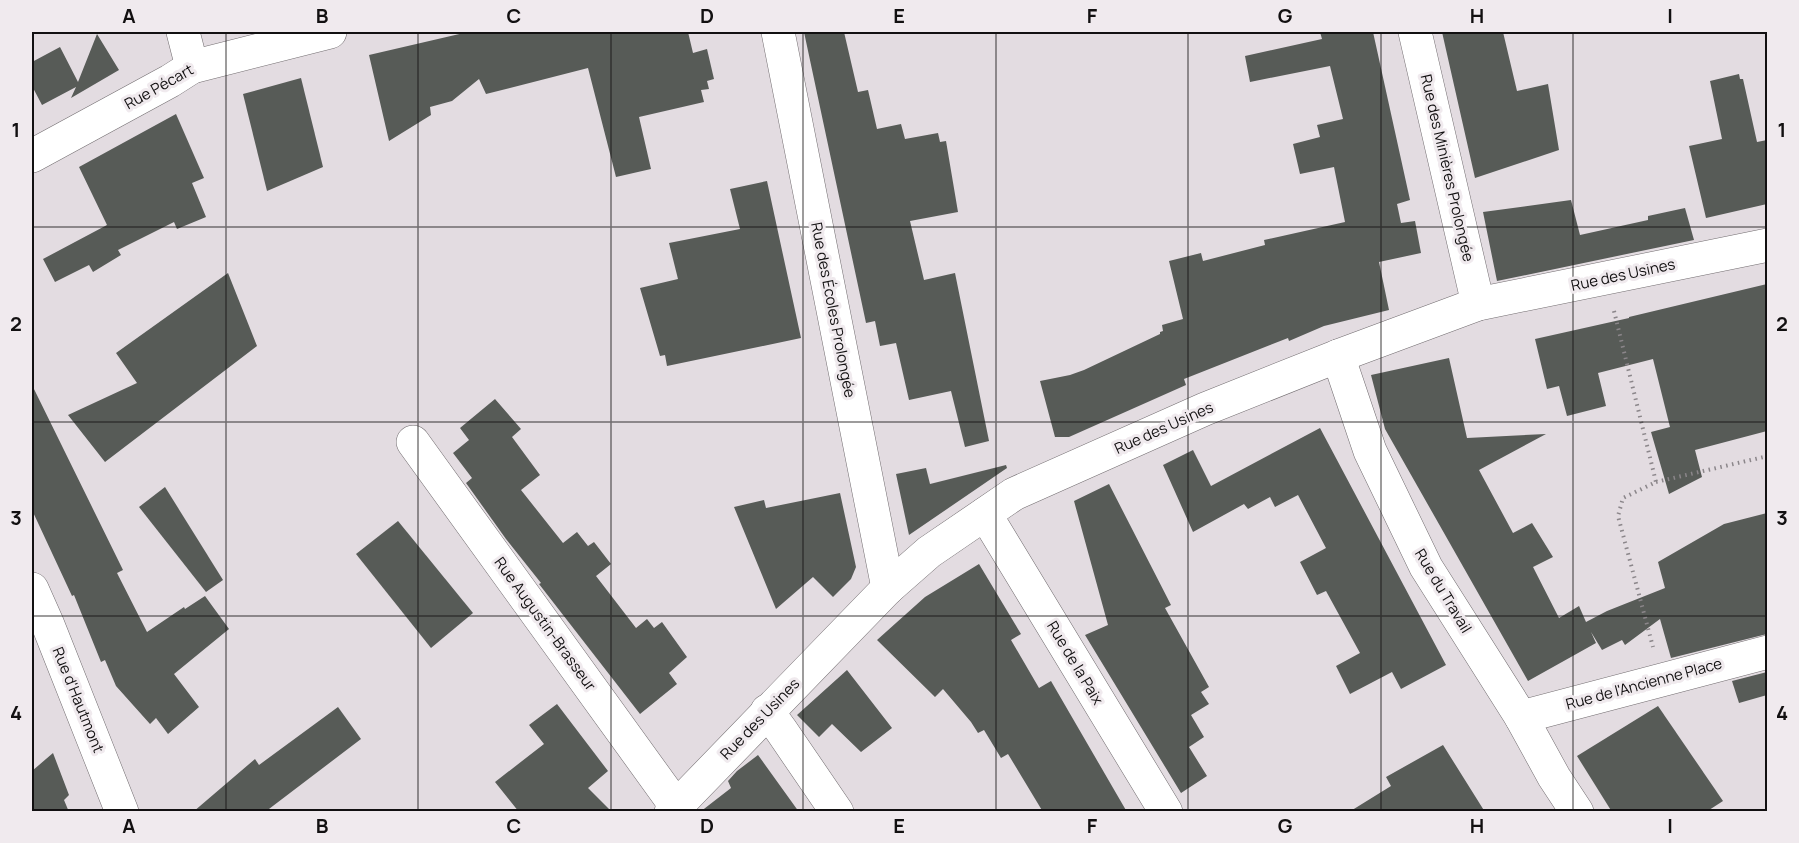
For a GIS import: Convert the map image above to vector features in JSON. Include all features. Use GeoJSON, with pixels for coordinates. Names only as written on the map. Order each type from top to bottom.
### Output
{"type":"FeatureCollection","features":[{"type":"Feature","properties":{"kind":"street"},"geometry":{"type":"LineString","coordinates":[[183,32],[192,67]]}},
{"type":"Feature","properties":{"kind":"street","name":"Rue Pécart"},"geometry":{"type":"LineString","coordinates":[[32,156],[192,67],[330,32]]}},
{"type":"Feature","properties":{"kind":"street","name":"Rue des Écoles Prolongée"},"geometry":{"type":"LineString","coordinates":[[778,32],[888,588]]}},
{"type":"Feature","properties":{"kind":"street","name":"Rue des Minières Prolongée"},"geometry":{"type":"LineString","coordinates":[[1415,32],[1478,304]]}},
{"type":"Feature","properties":{"kind":"street","name":"Rue des Usines"},"geometry":{"type":"LineString","coordinates":[[674,809],[888,588],[929,552],[1014,494],[1205,409],[1478,304],[1767,245]]}},
{"type":"Feature","properties":{"kind":"street","name":"Rue du Travail"},"geometry":{"type":"LineString","coordinates":[[1338,356],[1370,451],[1426,567],[1521,717],[1554,777],[1577,812]]}},
{"type":"Feature","properties":{"kind":"street","name":"Rue Augustin-Brasseur"},"geometry":{"type":"LineString","coordinates":[[413,442],[674,809]]}},
{"type":"Feature","properties":{"kind":"street","name":"Rue de la Paix"},"geometry":{"type":"LineString","coordinates":[[985,514],[1166,812]]}},
{"type":"Feature","properties":{"kind":"street","name":"Rue d'Hautmont"},"geometry":{"type":"LineString","coordinates":[[32,589],[122,812]]}},
{"type":"Feature","properties":{"kind":"street","name":"Rue de l'Ancienne Place"},"geometry":{"type":"LineString","coordinates":[[1521,717],[1767,652]]}},
{"type":"Feature","properties":{"kind":"street"},"geometry":{"type":"LineString","coordinates":[[767,711],[837,812]]}},
{"type":"Feature","properties":{"kind":"path"},"geometry":{"type":"LineString","coordinates":[[1606,278],[1656,482]]}},
{"type":"Feature","properties":{"kind":"path"},"geometry":{"type":"LineString","coordinates":[[1662,679],[1618,516],[1623,498],[1656,482],[1767,456]]}},
{"type":"Feature","properties":{"kind":"building"},"geometry":{"type":"Polygon","coordinates":[[[468,32],[688,32],[693,53],[707,49],[714,79],[707,81],[709,89],[701,90],[704,102],[639,117],[651,169],[616,177],[588,68],[486,94],[479,79],[452,101],[430,107],[431,115],[389,141],[369,55],[468,32]]]}},
{"type":"Feature","properties":{"kind":"building"},"geometry":{"type":"Polygon","coordinates":[[[804,32],[844,32],[858,92],[868,90],[877,129],[901,124],[905,139],[938,133],[940,142],[946,141],[958,212],[910,221],[924,280],[955,273],[989,441],[965,447],[951,391],[909,400],[896,343],[880,346],[875,321],[866,323],[804,32]]]}},
{"type":"Feature","properties":{"kind":"building"},"geometry":{"type":"Polygon","coordinates":[[[1320,32],[1373,32],[1410,200],[1397,204],[1401,223],[1415,221],[1421,253],[1379,262],[1389,310],[1324,326],[1289,341],[1288,338],[1184,379],[1186,385],[1069,437],[1055,437],[1040,381],[1084,370],[1160,334],[1163,331],[1162,325],[1183,319],[1169,261],[1201,253],[1203,261],[1265,245],[1264,240],[1345,222],[1334,167],[1300,174],[1293,144],[1320,137],[1317,125],[1343,119],[1330,66],[1250,82],[1245,56],[1322,39],[1320,32]]]}},
{"type":"Feature","properties":{"kind":"building"},"geometry":{"type":"Polygon","coordinates":[[[1442,32],[1503,32],[1517,91],[1548,84],[1559,150],[1475,178],[1442,32]]]}},
{"type":"Feature","properties":{"kind":"building"},"geometry":{"type":"Polygon","coordinates":[[[97,34],[119,70],[71,98],[76,87],[42,105],[32,86],[32,62],[60,47],[78,82],[97,34]]]}},
{"type":"Feature","properties":{"kind":"building"},"geometry":{"type":"Polygon","coordinates":[[[1739,74],[1740,79],[1743,79],[1757,142],[1767,140],[1767,204],[1706,218],[1689,146],[1722,139],[1710,81],[1739,74]]]}},
{"type":"Feature","properties":{"kind":"building"},"geometry":{"type":"Polygon","coordinates":[[[301,78],[323,167],[267,191],[243,94],[301,78]]]}},
{"type":"Feature","properties":{"kind":"building"},"geometry":{"type":"Polygon","coordinates":[[[176,114],[204,178],[192,183],[206,217],[177,229],[174,222],[118,250],[121,255],[93,272],[89,265],[55,282],[43,259],[107,225],[79,167],[176,114]]]}},
{"type":"Feature","properties":{"kind":"building"},"geometry":{"type":"Polygon","coordinates":[[[767,181],[801,338],[667,366],[665,355],[660,356],[640,288],[678,279],[669,243],[740,229],[730,189],[767,181]]]}},
{"type":"Feature","properties":{"kind":"building"},"geometry":{"type":"Polygon","coordinates":[[[1571,200],[1580,235],[1648,220],[1648,216],[1685,208],[1694,240],[1497,281],[1483,212],[1571,200]]]}},
{"type":"Feature","properties":{"kind":"building"},"geometry":{"type":"Polygon","coordinates":[[[228,273],[257,346],[105,462],[68,415],[137,383],[116,353],[228,273]]]}},
{"type":"Feature","properties":{"kind":"building"},"geometry":{"type":"Polygon","coordinates":[[[1767,284],[1767,431],[1695,450],[1702,477],[1669,494],[1651,432],[1670,427],[1653,359],[1598,373],[1606,406],[1567,416],[1559,386],[1547,389],[1535,339],[1767,284]]]}},
{"type":"Feature","properties":{"kind":"building"},"geometry":{"type":"Polygon","coordinates":[[[1449,358],[1467,438],[1546,434],[1479,470],[1513,533],[1532,523],[1553,557],[1533,567],[1559,618],[1579,606],[1586,622],[1607,611],[1665,588],[1658,562],[1724,524],[1767,513],[1767,634],[1671,658],[1660,619],[1625,645],[1622,640],[1602,650],[1591,632],[1596,643],[1528,681],[1385,429],[1371,375],[1449,358]]]}},
{"type":"Feature","properties":{"kind":"building"},"geometry":{"type":"Polygon","coordinates":[[[32,385],[123,570],[117,573],[147,632],[205,596],[229,629],[174,674],[199,707],[168,734],[156,718],[150,724],[116,686],[105,660],[101,662],[74,595],[72,596],[32,510],[32,385]]]}},
{"type":"Feature","properties":{"kind":"building"},"geometry":{"type":"Polygon","coordinates":[[[495,399],[521,429],[512,437],[540,475],[521,490],[563,543],[577,532],[588,546],[594,542],[611,564],[596,576],[636,628],[647,619],[654,628],[662,622],[687,657],[669,673],[677,684],[640,714],[539,584],[541,583],[466,483],[472,478],[453,453],[469,440],[460,428],[495,399]]]}},
{"type":"Feature","properties":{"kind":"building"},"geometry":{"type":"Polygon","coordinates":[[[1320,428],[1446,665],[1401,689],[1392,672],[1350,694],[1336,666],[1360,653],[1326,591],[1317,595],[1300,562],[1326,548],[1298,495],[1275,507],[1270,497],[1248,509],[1244,504],[1193,532],[1163,465],[1193,450],[1211,486],[1320,428]]]}},
{"type":"Feature","properties":{"kind":"building"},"geometry":{"type":"Polygon","coordinates":[[[1006,465],[1007,468],[909,535],[896,474],[926,468],[930,484],[1006,465]]]}},
{"type":"Feature","properties":{"kind":"building"},"geometry":{"type":"Polygon","coordinates":[[[1109,484],[1171,605],[1165,608],[1209,687],[1201,692],[1209,704],[1191,715],[1204,737],[1189,747],[1207,776],[1181,793],[1085,635],[1108,625],[1074,501],[1109,484]]]}},
{"type":"Feature","properties":{"kind":"building"},"geometry":{"type":"Polygon","coordinates":[[[165,487],[223,580],[206,592],[139,507],[165,487]]]}},
{"type":"Feature","properties":{"kind":"building"},"geometry":{"type":"Polygon","coordinates":[[[840,493],[856,567],[851,579],[833,597],[813,577],[776,609],[734,507],[764,500],[766,508],[840,493]]]}},
{"type":"Feature","properties":{"kind":"building"},"geometry":{"type":"Polygon","coordinates":[[[398,521],[473,613],[431,648],[356,554],[398,521]]]}},
{"type":"Feature","properties":{"kind":"building"},"geometry":{"type":"Polygon","coordinates":[[[979,564],[1021,634],[1011,640],[1039,688],[1051,681],[1127,812],[1043,812],[1008,754],[1001,758],[984,730],[978,733],[943,689],[935,697],[877,640],[925,597],[979,564]]]}},
{"type":"Feature","properties":{"kind":"building"},"geometry":{"type":"Polygon","coordinates":[[[847,670],[892,728],[861,752],[832,724],[819,737],[797,715],[847,670]]]}},
{"type":"Feature","properties":{"kind":"building"},"geometry":{"type":"Polygon","coordinates":[[[1767,672],[1767,695],[1739,703],[1732,681],[1767,672]]]}},
{"type":"Feature","properties":{"kind":"building"},"geometry":{"type":"Polygon","coordinates":[[[557,704],[608,771],[588,788],[612,812],[519,812],[495,782],[544,744],[529,725],[557,704]]]}},
{"type":"Feature","properties":{"kind":"building"},"geometry":{"type":"Polygon","coordinates":[[[1658,706],[1723,801],[1706,812],[1612,812],[1577,756],[1658,706]]]}},
{"type":"Feature","properties":{"kind":"building"},"geometry":{"type":"Polygon","coordinates":[[[338,707],[361,739],[265,812],[193,812],[255,759],[259,765],[338,707]]]}},
{"type":"Feature","properties":{"kind":"building"},"geometry":{"type":"Polygon","coordinates":[[[1443,745],[1485,812],[1349,812],[1391,786],[1386,777],[1443,745]]]}},
{"type":"Feature","properties":{"kind":"building"},"geometry":{"type":"Polygon","coordinates":[[[53,753],[69,795],[64,800],[69,812],[32,812],[32,771],[53,753]]]}},
{"type":"Feature","properties":{"kind":"building"},"geometry":{"type":"Polygon","coordinates":[[[758,755],[799,812],[700,812],[731,788],[728,781],[758,755]]]}}]}
